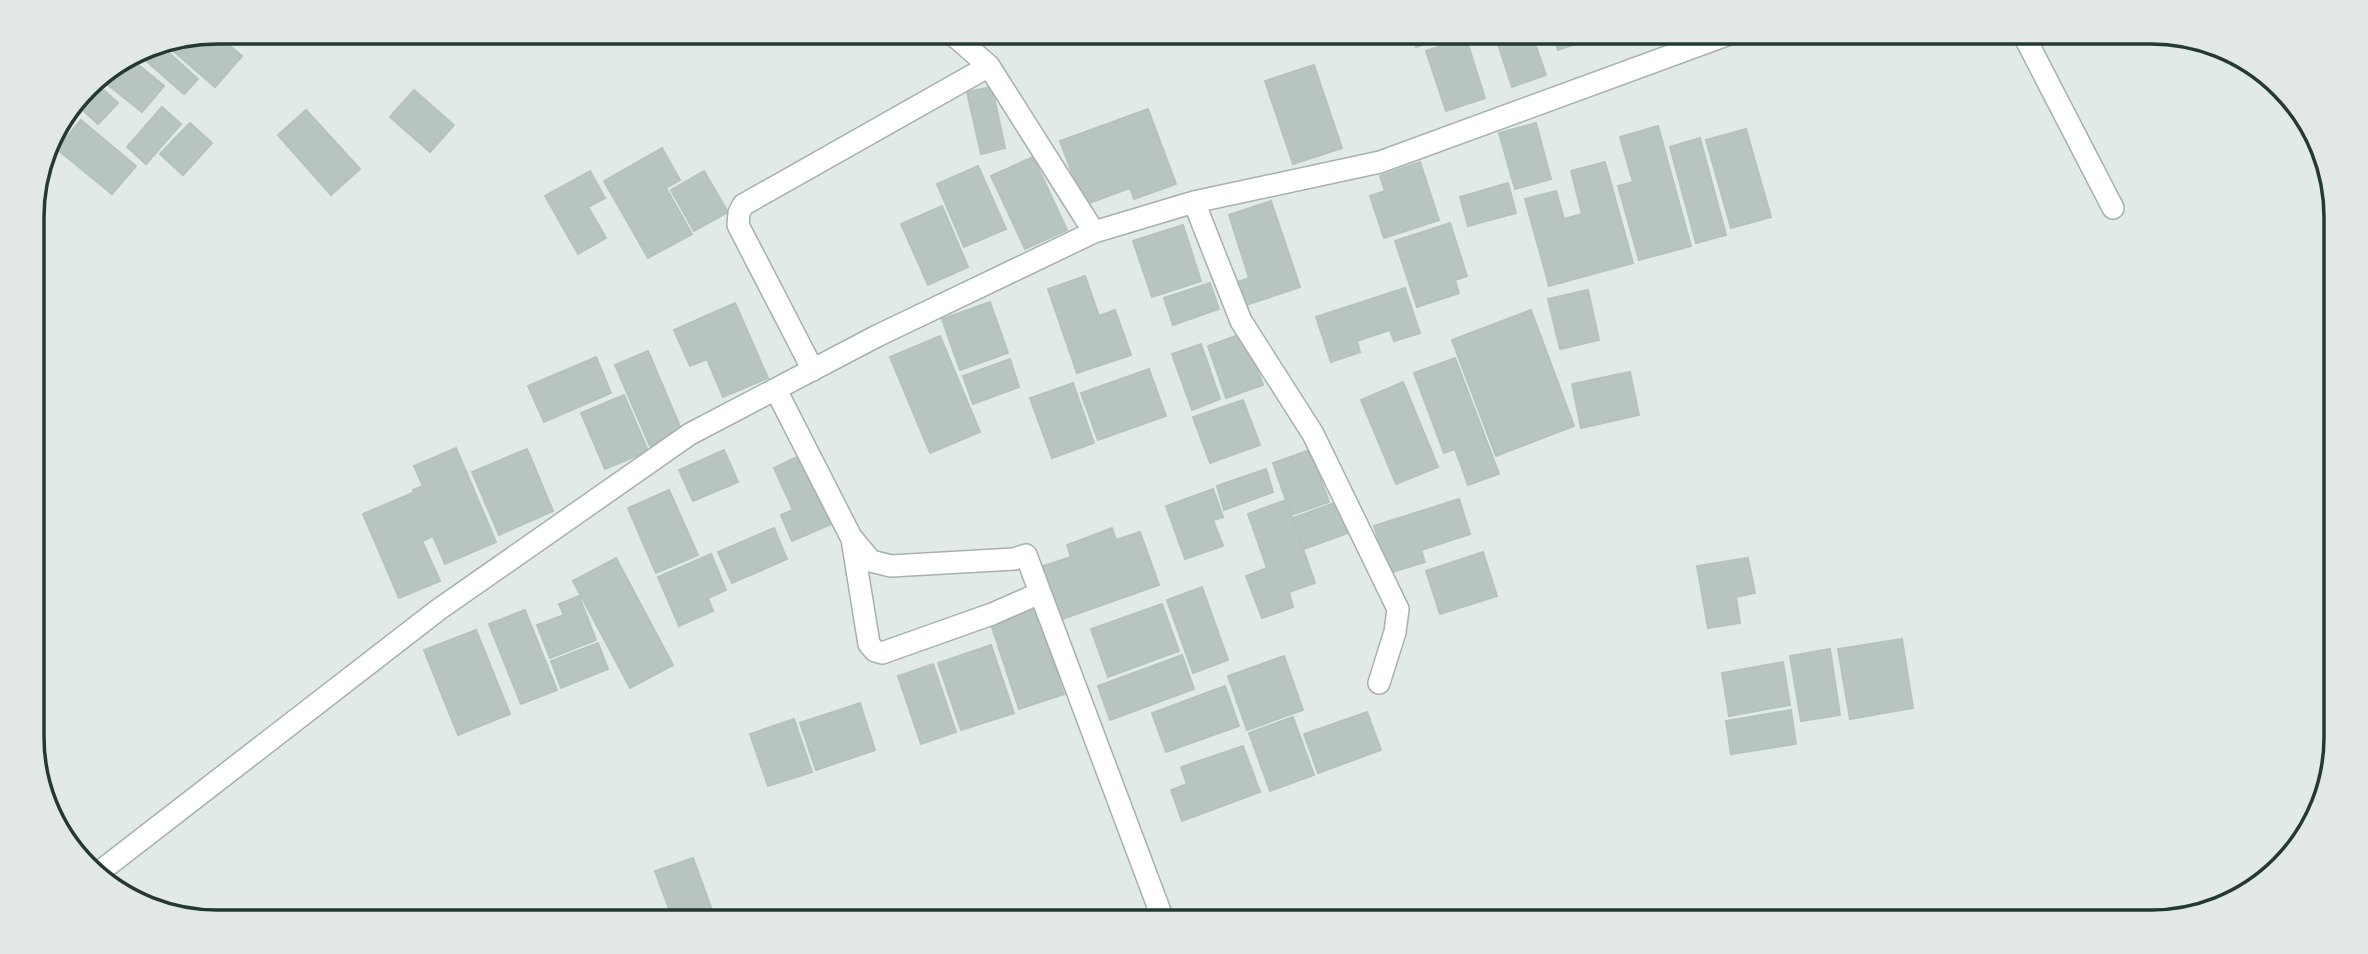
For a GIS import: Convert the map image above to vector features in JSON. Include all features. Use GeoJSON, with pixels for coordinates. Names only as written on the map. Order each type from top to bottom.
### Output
{"type":"FeatureCollection","features":[{"type":"Feature","properties":{"kind":"street"},"geometry":{"type":"LineString","coordinates":[[964,44],[989,66],[1094,232]]}},
{"type":"Feature","properties":{"kind":"street"},"geometry":{"type":"LineString","coordinates":[[104,868],[438,610],[690,434],[813,370],[1094,232],[1194,202],[1380,162],[1702,44]]}},
{"type":"Feature","properties":{"kind":"street"},"geometry":{"type":"LineString","coordinates":[[2028,44],[2113,208]]}},
{"type":"Feature","properties":{"kind":"street"},"geometry":{"type":"LineString","coordinates":[[813,370],[738,225],[743,205],[989,66]]}},
{"type":"Feature","properties":{"kind":"street"},"geometry":{"type":"LineString","coordinates":[[1194,202],[1241,321],[1313,434],[1398,609],[1395,632],[1379,683]]}},
{"type":"Feature","properties":{"kind":"street"},"geometry":{"type":"LineString","coordinates":[[776,390],[851,537],[871,561],[891,566],[1014,559],[1026,555],[1159,910]]}},
{"type":"Feature","properties":{"kind":"street"},"geometry":{"type":"LineString","coordinates":[[851,537],[869,644],[881,653],[992,614],[1040,593]]}},
{"type":"Feature","properties":{"kind":"building"},"geometry":{"type":"Polygon","coordinates":[[[228,44],[242,56],[215,87],[172,50],[194,45],[228,44]]]}},
{"type":"Feature","properties":{"kind":"building"},"geometry":{"type":"Polygon","coordinates":[[[1448,44],[1468,44],[1485,98],[1446,111],[1426,51],[1448,44]]]}},
{"type":"Feature","properties":{"kind":"building"},"geometry":{"type":"Polygon","coordinates":[[[1498,44],[1535,44],[1546,75],[1512,87],[1498,44]]]}},
{"type":"Feature","properties":{"kind":"building"},"geometry":{"type":"Polygon","coordinates":[[[1556,44],[1576,44],[1558,50],[1556,44]]]}},
{"type":"Feature","properties":{"kind":"building"},"geometry":{"type":"Polygon","coordinates":[[[167,51],[198,79],[184,94],[145,60],[167,51]]]}},
{"type":"Feature","properties":{"kind":"building"},"geometry":{"type":"Polygon","coordinates":[[[137,64],[164,86],[142,112],[107,84],[137,64]]]}},
{"type":"Feature","properties":{"kind":"building"},"geometry":{"type":"Polygon","coordinates":[[[1314,65],[1342,148],[1293,164],[1265,81],[1314,65]]]}},
{"type":"Feature","properties":{"kind":"building"},"geometry":{"type":"Polygon","coordinates":[[[992,87],[1005,148],[981,154],[967,92],[992,87]]]}},
{"type":"Feature","properties":{"kind":"building"},"geometry":{"type":"Polygon","coordinates":[[[102,88],[118,103],[98,124],[82,110],[102,88]]]}},
{"type":"Feature","properties":{"kind":"building"},"geometry":{"type":"Polygon","coordinates":[[[414,90],[454,125],[430,152],[390,117],[414,90]]]}},
{"type":"Feature","properties":{"kind":"building"},"geometry":{"type":"Polygon","coordinates":[[[162,107],[181,124],[146,164],[127,147],[162,107]]]}},
{"type":"Feature","properties":{"kind":"building"},"geometry":{"type":"Polygon","coordinates":[[[1148,109],[1176,184],[1134,199],[1130,188],[1084,205],[1060,141],[1148,109]]]}},
{"type":"Feature","properties":{"kind":"building"},"geometry":{"type":"Polygon","coordinates":[[[306,110],[360,169],[331,195],[278,135],[306,110]]]}},
{"type":"Feature","properties":{"kind":"building"},"geometry":{"type":"Polygon","coordinates":[[[81,120],[136,166],[112,194],[58,150],[81,120]]]}},
{"type":"Feature","properties":{"kind":"building"},"geometry":{"type":"Polygon","coordinates":[[[190,123],[212,143],[183,175],[160,154],[190,123]]]}},
{"type":"Feature","properties":{"kind":"building"},"geometry":{"type":"Polygon","coordinates":[[[1536,123],[1551,179],[1515,189],[1499,133],[1536,123]]]}},
{"type":"Feature","properties":{"kind":"building"},"geometry":{"type":"Polygon","coordinates":[[[1658,126],[1691,246],[1639,260],[1618,186],[1633,182],[1620,137],[1658,126]]]}},
{"type":"Feature","properties":{"kind":"building"},"geometry":{"type":"Polygon","coordinates":[[[1746,129],[1771,217],[1731,228],[1706,140],[1746,129]]]}},
{"type":"Feature","properties":{"kind":"building"},"geometry":{"type":"Polygon","coordinates":[[[1700,138],[1726,235],[1696,243],[1670,147],[1700,138]]]}},
{"type":"Feature","properties":{"kind":"building"},"geometry":{"type":"Polygon","coordinates":[[[662,148],[680,180],[666,188],[692,234],[648,258],[604,181],[662,148]]]}},
{"type":"Feature","properties":{"kind":"building"},"geometry":{"type":"Polygon","coordinates":[[[1033,157],[1067,230],[1025,249],[991,176],[1033,157]]]}},
{"type":"Feature","properties":{"kind":"building"},"geometry":{"type":"Polygon","coordinates":[[[1420,162],[1439,220],[1384,238],[1370,196],[1385,191],[1380,176],[1420,162]]]}},
{"type":"Feature","properties":{"kind":"building"},"geometry":{"type":"Polygon","coordinates":[[[1605,162],[1633,263],[1549,286],[1525,199],[1556,191],[1564,219],[1582,214],[1571,171],[1605,162]]]}},
{"type":"Feature","properties":{"kind":"building"},"geometry":{"type":"Polygon","coordinates":[[[978,166],[1006,229],[964,247],[937,184],[978,166]]]}},
{"type":"Feature","properties":{"kind":"building"},"geometry":{"type":"Polygon","coordinates":[[[590,171],[605,198],[588,207],[606,238],[578,254],[545,196],[590,171]]]}},
{"type":"Feature","properties":{"kind":"building"},"geometry":{"type":"Polygon","coordinates":[[[704,171],[728,212],[694,231],[671,190],[704,171]]]}},
{"type":"Feature","properties":{"kind":"building"},"geometry":{"type":"Polygon","coordinates":[[[1508,183],[1516,213],[1468,226],[1460,197],[1508,183]]]}},
{"type":"Feature","properties":{"kind":"building"},"geometry":{"type":"Polygon","coordinates":[[[1271,201],[1300,287],[1237,308],[1229,285],[1249,278],[1229,215],[1271,201]]]}},
{"type":"Feature","properties":{"kind":"building"},"geometry":{"type":"Polygon","coordinates":[[[942,206],[968,267],[928,285],[901,224],[942,206]]]}},
{"type":"Feature","properties":{"kind":"building"},"geometry":{"type":"Polygon","coordinates":[[[1450,223],[1467,276],[1455,280],[1459,293],[1417,307],[1395,241],[1450,223]]]}},
{"type":"Feature","properties":{"kind":"building"},"geometry":{"type":"Polygon","coordinates":[[[1183,225],[1201,281],[1152,297],[1133,241],[1183,225]]]}},
{"type":"Feature","properties":{"kind":"building"},"geometry":{"type":"Polygon","coordinates":[[[1085,276],[1099,316],[1115,310],[1131,355],[1077,373],[1048,289],[1085,276]]]}},
{"type":"Feature","properties":{"kind":"building"},"geometry":{"type":"Polygon","coordinates":[[[1210,283],[1219,309],[1173,325],[1164,298],[1210,283]]]}},
{"type":"Feature","properties":{"kind":"building"},"geometry":{"type":"Polygon","coordinates":[[[1405,288],[1420,333],[1394,341],[1390,330],[1357,341],[1360,352],[1331,362],[1316,317],[1405,288]]]}},
{"type":"Feature","properties":{"kind":"building"},"geometry":{"type":"Polygon","coordinates":[[[1588,290],[1599,340],[1560,349],[1548,299],[1588,290]]]}},
{"type":"Feature","properties":{"kind":"building"},"geometry":{"type":"Polygon","coordinates":[[[990,302],[1008,353],[960,370],[942,319],[990,302]]]}},
{"type":"Feature","properties":{"kind":"building"},"geometry":{"type":"Polygon","coordinates":[[[735,303],[768,378],[723,397],[707,359],[690,366],[674,330],[735,303]]]}},
{"type":"Feature","properties":{"kind":"building"},"geometry":{"type":"Polygon","coordinates":[[[1531,310],[1574,426],[1496,456],[1452,340],[1531,310]]]}},
{"type":"Feature","properties":{"kind":"building"},"geometry":{"type":"Polygon","coordinates":[[[1244,333],[1263,385],[1226,398],[1208,346],[1244,333]]]}},
{"type":"Feature","properties":{"kind":"building"},"geometry":{"type":"Polygon","coordinates":[[[940,336],[980,432],[930,453],[890,357],[940,336]]]}},
{"type":"Feature","properties":{"kind":"building"},"geometry":{"type":"Polygon","coordinates":[[[1201,344],[1220,399],[1192,410],[1172,354],[1201,344]]]}},
{"type":"Feature","properties":{"kind":"building"},"geometry":{"type":"Polygon","coordinates":[[[648,351],[682,431],[650,446],[615,365],[648,351]]]}},
{"type":"Feature","properties":{"kind":"building"},"geometry":{"type":"Polygon","coordinates":[[[596,357],[611,393],[544,422],[528,386],[596,357]]]}},
{"type":"Feature","properties":{"kind":"building"},"geometry":{"type":"Polygon","coordinates":[[[1455,358],[1499,474],[1468,485],[1455,449],[1444,453],[1414,373],[1455,358]]]}},
{"type":"Feature","properties":{"kind":"building"},"geometry":{"type":"Polygon","coordinates":[[[1010,359],[1019,387],[973,404],[963,376],[1010,359]]]}},
{"type":"Feature","properties":{"kind":"building"},"geometry":{"type":"Polygon","coordinates":[[[1149,369],[1166,416],[1098,440],[1081,393],[1149,369]]]}},
{"type":"Feature","properties":{"kind":"building"},"geometry":{"type":"Polygon","coordinates":[[[1630,372],[1639,415],[1581,428],[1572,384],[1630,372]]]}},
{"type":"Feature","properties":{"kind":"building"},"geometry":{"type":"Polygon","coordinates":[[[1403,382],[1438,467],[1396,484],[1361,400],[1403,382]]]}},
{"type":"Feature","properties":{"kind":"building"},"geometry":{"type":"Polygon","coordinates":[[[1073,383],[1094,443],[1052,458],[1030,398],[1073,383]]]}},
{"type":"Feature","properties":{"kind":"building"},"geometry":{"type":"Polygon","coordinates":[[[624,395],[648,451],[605,469],[581,413],[624,395]]]}},
{"type":"Feature","properties":{"kind":"building"},"geometry":{"type":"Polygon","coordinates":[[[1243,400],[1260,445],[1210,463],[1193,417],[1243,400]]]}},
{"type":"Feature","properties":{"kind":"building"},"geometry":{"type":"Polygon","coordinates":[[[456,448],[496,542],[445,564],[413,490],[423,486],[414,466],[456,448]]]}},
{"type":"Feature","properties":{"kind":"building"},"geometry":{"type":"Polygon","coordinates":[[[527,449],[553,511],[499,535],[472,472],[527,449]]]}},
{"type":"Feature","properties":{"kind":"building"},"geometry":{"type":"Polygon","coordinates":[[[724,450],[738,482],[693,501],[679,470],[724,450]]]}},
{"type":"Feature","properties":{"kind":"building"},"geometry":{"type":"Polygon","coordinates":[[[1310,450],[1329,502],[1291,515],[1273,463],[1310,450]]]}},
{"type":"Feature","properties":{"kind":"building"},"geometry":{"type":"Polygon","coordinates":[[[803,454],[834,523],[792,541],[781,515],[793,510],[774,468],[803,454]]]}},
{"type":"Feature","properties":{"kind":"building"},"geometry":{"type":"Polygon","coordinates":[[[1266,469],[1273,492],[1224,510],[1217,486],[1266,469]]]}},
{"type":"Feature","properties":{"kind":"building"},"geometry":{"type":"Polygon","coordinates":[[[1213,489],[1223,517],[1213,520],[1223,546],[1185,559],[1166,506],[1213,489]]]}},
{"type":"Feature","properties":{"kind":"building"},"geometry":{"type":"Polygon","coordinates":[[[669,490],[698,555],[656,573],[628,508],[669,490]]]}},
{"type":"Feature","properties":{"kind":"building"},"geometry":{"type":"Polygon","coordinates":[[[412,493],[431,537],[422,541],[440,581],[399,598],[363,514],[412,493]]]}},
{"type":"Feature","properties":{"kind":"building"},"geometry":{"type":"Polygon","coordinates":[[[1459,499],[1470,534],[1421,550],[1425,562],[1389,573],[1374,526],[1459,499]]]}},
{"type":"Feature","properties":{"kind":"building"},"geometry":{"type":"Polygon","coordinates":[[[1286,500],[1315,583],[1289,592],[1293,607],[1262,618],[1246,576],[1267,568],[1248,514],[1286,500]]]}},
{"type":"Feature","properties":{"kind":"building"},"geometry":{"type":"Polygon","coordinates":[[[1337,502],[1348,533],[1304,549],[1293,518],[1337,502]]]}},
{"type":"Feature","properties":{"kind":"building"},"geometry":{"type":"Polygon","coordinates":[[[774,528],[787,559],[732,583],[718,552],[774,528]]]}},
{"type":"Feature","properties":{"kind":"building"},"geometry":{"type":"Polygon","coordinates":[[[1112,528],[1116,540],[1140,532],[1159,585],[1054,622],[1035,569],[1071,557],[1067,545],[1112,528]]]}},
{"type":"Feature","properties":{"kind":"building"},"geometry":{"type":"Polygon","coordinates":[[[1483,552],[1497,596],[1440,614],[1426,571],[1483,552]]]}},
{"type":"Feature","properties":{"kind":"building"},"geometry":{"type":"Polygon","coordinates":[[[711,554],[726,590],[708,598],[713,611],[679,626],[658,577],[711,554]]]}},
{"type":"Feature","properties":{"kind":"building"},"geometry":{"type":"Polygon","coordinates":[[[616,558],[673,665],[630,688],[573,581],[616,558]]]}},
{"type":"Feature","properties":{"kind":"building"},"geometry":{"type":"Polygon","coordinates":[[[1748,558],[1755,593],[1736,597],[1740,623],[1708,628],[1697,566],[1748,558]]]}},
{"type":"Feature","properties":{"kind":"building"},"geometry":{"type":"Polygon","coordinates":[[[1202,587],[1228,660],[1193,673],[1167,600],[1202,587]]]}},
{"type":"Feature","properties":{"kind":"building"},"geometry":{"type":"Polygon","coordinates":[[[579,596],[596,640],[550,658],[537,625],[564,615],[559,604],[579,596]]]}},
{"type":"Feature","properties":{"kind":"building"},"geometry":{"type":"Polygon","coordinates":[[[1162,604],[1179,651],[1108,677],[1091,629],[1162,604]]]}},
{"type":"Feature","properties":{"kind":"building"},"geometry":{"type":"Polygon","coordinates":[[[1034,605],[1064,694],[1019,709],[990,621],[1034,605]]]}},
{"type":"Feature","properties":{"kind":"building"},"geometry":{"type":"Polygon","coordinates":[[[525,610],[557,690],[521,704],[489,624],[525,610]]]}},
{"type":"Feature","properties":{"kind":"building"},"geometry":{"type":"Polygon","coordinates":[[[476,630],[510,714],[458,735],[424,650],[476,630]]]}},
{"type":"Feature","properties":{"kind":"building"},"geometry":{"type":"Polygon","coordinates":[[[1902,639],[1913,708],[1850,719],[1838,649],[1902,639]]]}},
{"type":"Feature","properties":{"kind":"building"},"geometry":{"type":"Polygon","coordinates":[[[598,643],[608,669],[561,688],[551,661],[598,643]]]}},
{"type":"Feature","properties":{"kind":"building"},"geometry":{"type":"Polygon","coordinates":[[[991,645],[1014,713],[961,730],[938,663],[991,645]]]}},
{"type":"Feature","properties":{"kind":"building"},"geometry":{"type":"Polygon","coordinates":[[[1830,649],[1840,715],[1801,721],[1790,656],[1830,649]]]}},
{"type":"Feature","properties":{"kind":"building"},"geometry":{"type":"Polygon","coordinates":[[[1182,655],[1194,689],[1110,720],[1098,686],[1182,655]]]}},
{"type":"Feature","properties":{"kind":"building"},"geometry":{"type":"Polygon","coordinates":[[[1284,656],[1303,710],[1247,730],[1228,676],[1284,656]]]}},
{"type":"Feature","properties":{"kind":"building"},"geometry":{"type":"Polygon","coordinates":[[[1783,662],[1790,705],[1729,716],[1722,673],[1783,662]]]}},
{"type":"Feature","properties":{"kind":"building"},"geometry":{"type":"Polygon","coordinates":[[[933,664],[956,732],[921,744],[898,676],[933,664]]]}},
{"type":"Feature","properties":{"kind":"building"},"geometry":{"type":"Polygon","coordinates":[[[1225,686],[1239,726],[1166,752],[1152,713],[1225,686]]]}},
{"type":"Feature","properties":{"kind":"building"},"geometry":{"type":"Polygon","coordinates":[[[860,703],[875,750],[816,770],[800,723],[860,703]]]}},
{"type":"Feature","properties":{"kind":"building"},"geometry":{"type":"Polygon","coordinates":[[[1791,710],[1796,744],[1731,754],[1726,721],[1791,710]]]}},
{"type":"Feature","properties":{"kind":"building"},"geometry":{"type":"Polygon","coordinates":[[[1367,712],[1381,750],[1318,773],[1304,734],[1367,712]]]}},
{"type":"Feature","properties":{"kind":"building"},"geometry":{"type":"Polygon","coordinates":[[[1293,717],[1314,775],[1270,791],[1249,733],[1293,717]]]}},
{"type":"Feature","properties":{"kind":"building"},"geometry":{"type":"Polygon","coordinates":[[[794,719],[812,772],[768,786],[750,734],[794,719]]]}},
{"type":"Feature","properties":{"kind":"building"},"geometry":{"type":"Polygon","coordinates":[[[1243,746],[1260,792],[1182,821],[1171,790],[1187,784],[1181,767],[1243,746]]]}},
{"type":"Feature","properties":{"kind":"building"},"geometry":{"type":"Polygon","coordinates":[[[693,858],[712,910],[670,910],[655,871],[693,858]]]}}]}
